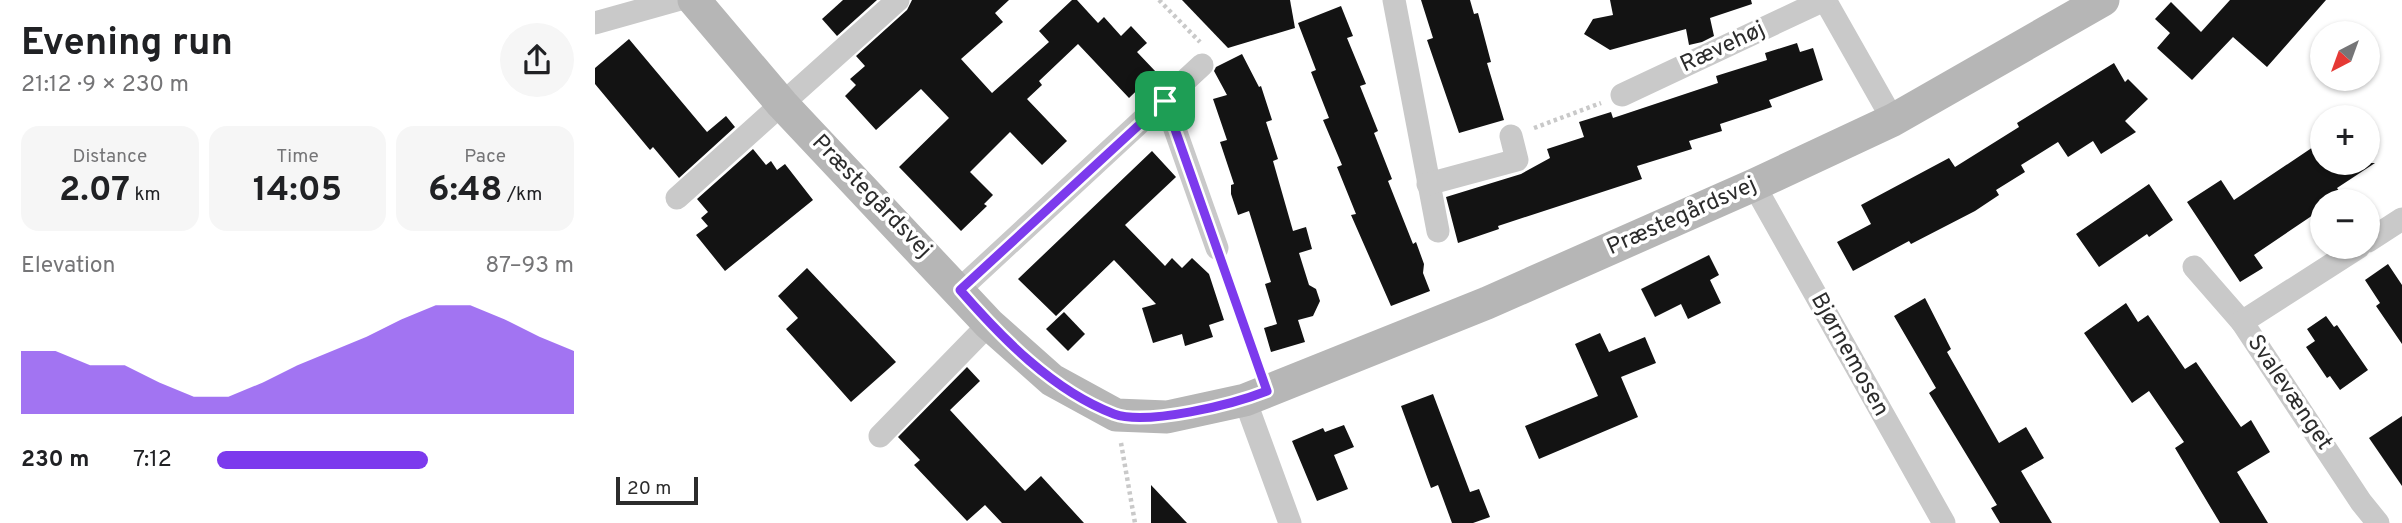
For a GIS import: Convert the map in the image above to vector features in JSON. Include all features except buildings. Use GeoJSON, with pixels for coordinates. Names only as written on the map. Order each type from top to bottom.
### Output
{"type":"FeatureCollection","features":[{"type":"Feature","properties":{"kind":"street"},"geometry":{"type":"LineString","coordinates":[[595,23],[677,0]]}},
{"type":"Feature","properties":{"kind":"street","name":"Præstegårdsvej"},"geometry":{"type":"LineString","coordinates":[[694,0],[782,104],[960,290],[989,324],[1052,380],[1116,415],[1167,417],[1256,395],[1487,303],[1754,185],[1893,120],[2103,0]]}},
{"type":"Feature","properties":{"kind":"street"},"geometry":{"type":"LineString","coordinates":[[677,198],[898,0]]}},
{"type":"Feature","properties":{"kind":"street"},"geometry":{"type":"LineString","coordinates":[[1394,0],[1438,231]]}},
{"type":"Feature","properties":{"kind":"street"},"geometry":{"type":"LineString","coordinates":[[1825,0],[1893,120]]}},
{"type":"Feature","properties":{"kind":"street","name":"Rævehøj"},"geometry":{"type":"LineString","coordinates":[[1622,95],[1825,0]]}},
{"type":"Feature","properties":{"kind":"street"},"geometry":{"type":"LineString","coordinates":[[960,290],[1202,65]]}},
{"type":"Feature","properties":{"kind":"street"},"geometry":{"type":"LineString","coordinates":[[1165,101],[1217,248]]}},
{"type":"Feature","properties":{"kind":"street"},"geometry":{"type":"LineString","coordinates":[[1428,184],[1517,160],[1511,136]]}},
{"type":"Feature","properties":{"kind":"street","name":"Bjørnemosen"},"geometry":{"type":"LineString","coordinates":[[1754,185],[1944,523]]}},
{"type":"Feature","properties":{"kind":"street"},"geometry":{"type":"LineString","coordinates":[[2380,233],[2402,219]]}},
{"type":"Feature","properties":{"kind":"street"},"geometry":{"type":"LineString","coordinates":[[2242,322],[2340,259]]}},
{"type":"Feature","properties":{"kind":"street","name":"Svalevænget"},"geometry":{"type":"LineString","coordinates":[[2194,267],[2242,322],[2361,502],[2378,523]]}},
{"type":"Feature","properties":{"kind":"street"},"geometry":{"type":"LineString","coordinates":[[880,436],[989,324]]}},
{"type":"Feature","properties":{"kind":"street"},"geometry":{"type":"LineString","coordinates":[[1256,395],[1290,523]]}},
{"type":"Feature","properties":{"kind":"path"},"geometry":{"type":"LineString","coordinates":[[1159,0],[1205,47],[1202,65]]}},
{"type":"Feature","properties":{"kind":"path"},"geometry":{"type":"LineString","coordinates":[[1511,136],[1622,95]]}},
{"type":"Feature","properties":{"kind":"path"},"geometry":{"type":"LineString","coordinates":[[1217,248],[1256,395]]}},
{"type":"Feature","properties":{"kind":"path"},"geometry":{"type":"LineString","coordinates":[[1116,415],[1135,523]]}},
{"type":"Feature","properties":{"kind":"route"},"geometry":{"type":"LineString","coordinates":[[1165,101],[1267,391],[1245,400],[1167,417],[1116,415],[1052,380],[989,324],[960,290],[1165,101]]}}]}
